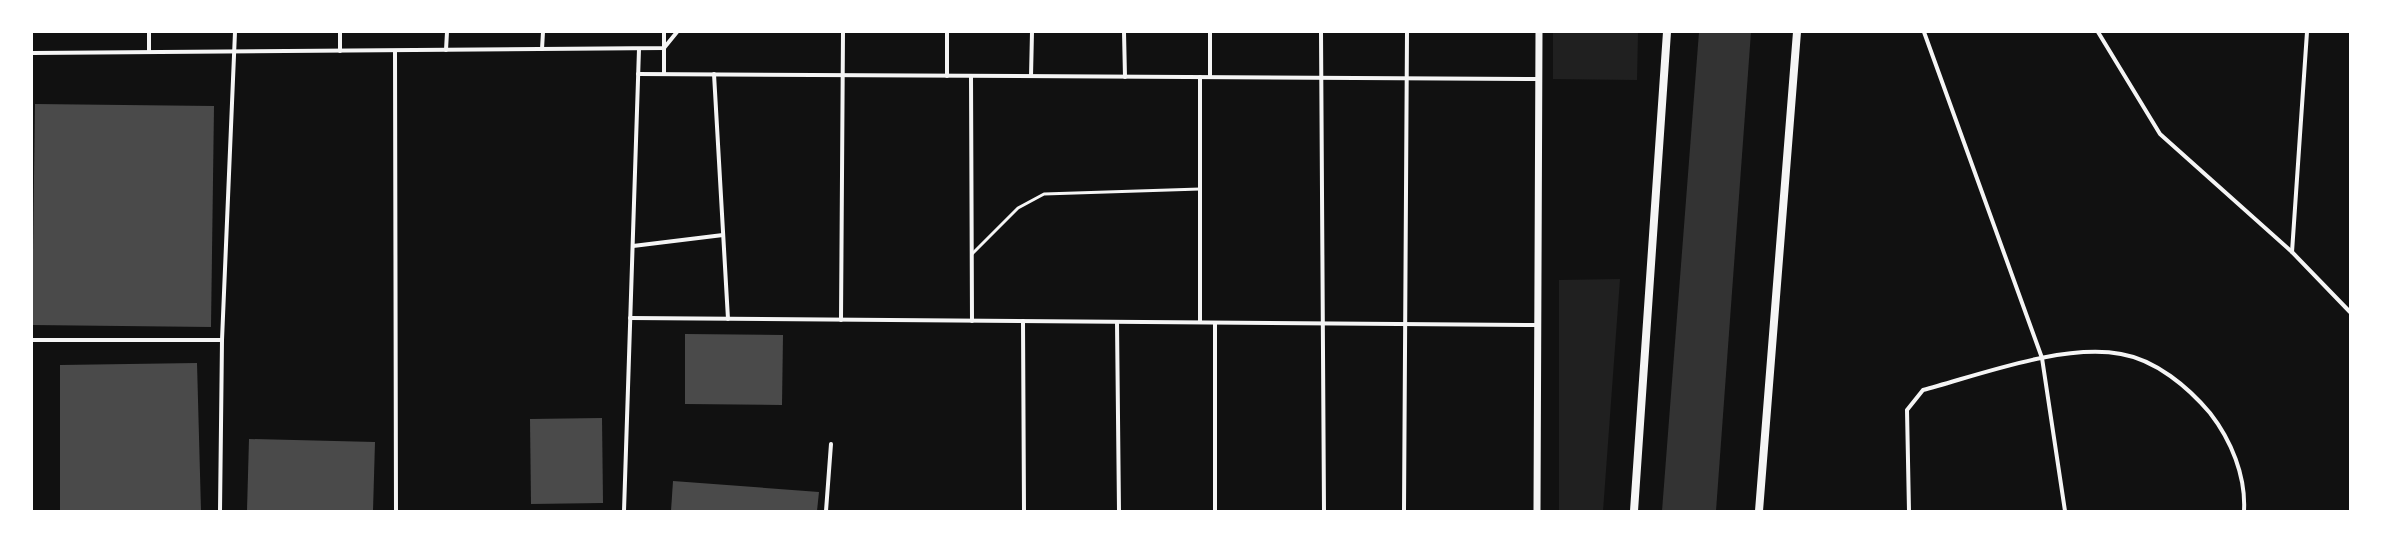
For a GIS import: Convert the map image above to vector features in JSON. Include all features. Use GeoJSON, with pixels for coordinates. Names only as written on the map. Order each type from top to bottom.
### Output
{"type":"FeatureCollection","features":[{"type":"Feature","properties":{"kind":"main road"},"geometry":{"type":"LineString","coordinates":[[1634,511],[1667,32]]}},
{"type":"Feature","properties":{"kind":"main road"},"geometry":{"type":"LineString","coordinates":[[1759,511],[1797,32]]}},
{"type":"Feature","properties":{"kind":"street"},"geometry":{"type":"LineString","coordinates":[[149,32],[149,52]]}},
{"type":"Feature","properties":{"kind":"street"},"geometry":{"type":"LineString","coordinates":[[220,511],[222,340],[235,32]]}},
{"type":"Feature","properties":{"kind":"street"},"geometry":{"type":"LineString","coordinates":[[340,32],[340,51]]}},
{"type":"Feature","properties":{"kind":"street"},"geometry":{"type":"LineString","coordinates":[[446,50],[448,32]]}},
{"type":"Feature","properties":{"kind":"street"},"geometry":{"type":"LineString","coordinates":[[542,49],[543,32]]}},
{"type":"Feature","properties":{"kind":"street"},"geometry":{"type":"LineString","coordinates":[[664,32],[664,74]]}},
{"type":"Feature","properties":{"kind":"street"},"geometry":{"type":"LineString","coordinates":[[32,53],[639,49],[664,48],[677,32]]}},
{"type":"Feature","properties":{"kind":"street"},"geometry":{"type":"LineString","coordinates":[[841,320],[843,32]]}},
{"type":"Feature","properties":{"kind":"street"},"geometry":{"type":"LineString","coordinates":[[947,32],[947,76]]}},
{"type":"Feature","properties":{"kind":"street"},"geometry":{"type":"LineString","coordinates":[[1031,76],[1032,32]]}},
{"type":"Feature","properties":{"kind":"street"},"geometry":{"type":"LineString","coordinates":[[1124,32],[1125,77]]}},
{"type":"Feature","properties":{"kind":"street"},"geometry":{"type":"LineString","coordinates":[[1210,32],[1210,77]]}},
{"type":"Feature","properties":{"kind":"street"},"geometry":{"type":"LineString","coordinates":[[1321,32],[1324,511]]}},
{"type":"Feature","properties":{"kind":"street"},"geometry":{"type":"LineString","coordinates":[[1404,511],[1407,32]]}},
{"type":"Feature","properties":{"kind":"street"},"geometry":{"type":"LineString","coordinates":[[1537,511],[1539,32]]}},
{"type":"Feature","properties":{"kind":"street"},"geometry":{"type":"LineString","coordinates":[[1924,32],[2042,358],[2065,511]]}},
{"type":"Feature","properties":{"kind":"street"},"geometry":{"type":"LineString","coordinates":[[2098,32],[2160,134],[2292,252],[2350,312]]}},
{"type":"Feature","properties":{"kind":"street"},"geometry":{"type":"LineString","coordinates":[[2292,252],[2308,32]]}},
{"type":"Feature","properties":{"kind":"street"},"geometry":{"type":"LineString","coordinates":[[624,511],[639,49]]}},
{"type":"Feature","properties":{"kind":"street"},"geometry":{"type":"LineString","coordinates":[[395,51],[396,511]]}},
{"type":"Feature","properties":{"kind":"street"},"geometry":{"type":"LineString","coordinates":[[638,74],[1539,79]]}},
{"type":"Feature","properties":{"kind":"street"},"geometry":{"type":"LineString","coordinates":[[714,74],[728,319]]}},
{"type":"Feature","properties":{"kind":"street"},"geometry":{"type":"LineString","coordinates":[[971,76],[972,321]]}},
{"type":"Feature","properties":{"kind":"street"},"geometry":{"type":"LineString","coordinates":[[1200,77],[1200,322]]}},
{"type":"Feature","properties":{"kind":"street"},"geometry":{"type":"LineString","coordinates":[[633,246],[723,235]]}},
{"type":"Feature","properties":{"kind":"street"},"geometry":{"type":"LineString","coordinates":[[630,318],[1538,325]]}},
{"type":"Feature","properties":{"kind":"street"},"geometry":{"type":"LineString","coordinates":[[1022,321],[1024,511]]}},
{"type":"Feature","properties":{"kind":"street"},"geometry":{"type":"LineString","coordinates":[[1117,322],[1119,511]]}},
{"type":"Feature","properties":{"kind":"street"},"geometry":{"type":"LineString","coordinates":[[1215,323],[1215,511]]}},
{"type":"Feature","properties":{"kind":"street"},"geometry":{"type":"LineString","coordinates":[[32,340],[222,340]]}},
{"type":"Feature","properties":{"kind":"street"},"geometry":{"type":"LineString","coordinates":[[1910,511],[1907,410],[1923,390],[2042,358],[2071,352],[2121,354],[2158,368],[2176,380],[2198,399],[2218,424],[2229,443],[2243,486],[2244,511]]}},
{"type":"Feature","properties":{"kind":"street"},"geometry":{"type":"LineString","coordinates":[[826,511],[831,444]]}},
{"type":"Feature","properties":{"kind":"lane"},"geometry":{"type":"LineString","coordinates":[[972,254],[1018,208],[1044,194],[1200,189]]}},
{"type":"Feature","properties":{"kind":"shaded area"},"geometry":{"type":"Polygon","coordinates":[[[1553,32],[1638,32],[1637,80],[1553,79],[1553,32]]]}},
{"type":"Feature","properties":{"kind":"shaded area"},"geometry":{"type":"Polygon","coordinates":[[[1699,32],[1751,32],[1716,511],[1662,511],[1699,32]]]}},
{"type":"Feature","properties":{"kind":"shaded area"},"geometry":{"type":"Polygon","coordinates":[[[1620,279],[1603,511],[1559,511],[1559,280],[1620,279]]]}},
{"type":"Feature","properties":{"kind":"building"},"geometry":{"type":"Polygon","coordinates":[[[35,104],[214,106],[211,327],[32,325],[35,104]]]}},
{"type":"Feature","properties":{"kind":"building"},"geometry":{"type":"Polygon","coordinates":[[[685,334],[783,335],[782,405],[685,404],[685,334]]]}},
{"type":"Feature","properties":{"kind":"building"},"geometry":{"type":"Polygon","coordinates":[[[197,363],[201,511],[60,511],[60,365],[197,363]]]}},
{"type":"Feature","properties":{"kind":"building"},"geometry":{"type":"Polygon","coordinates":[[[602,418],[603,503],[531,504],[530,419],[602,418]]]}},
{"type":"Feature","properties":{"kind":"building"},"geometry":{"type":"Polygon","coordinates":[[[249,439],[375,442],[373,511],[247,511],[249,439]]]}},
{"type":"Feature","properties":{"kind":"building"},"geometry":{"type":"Polygon","coordinates":[[[673,481],[819,492],[817,511],[671,511],[673,481]]]}}]}
